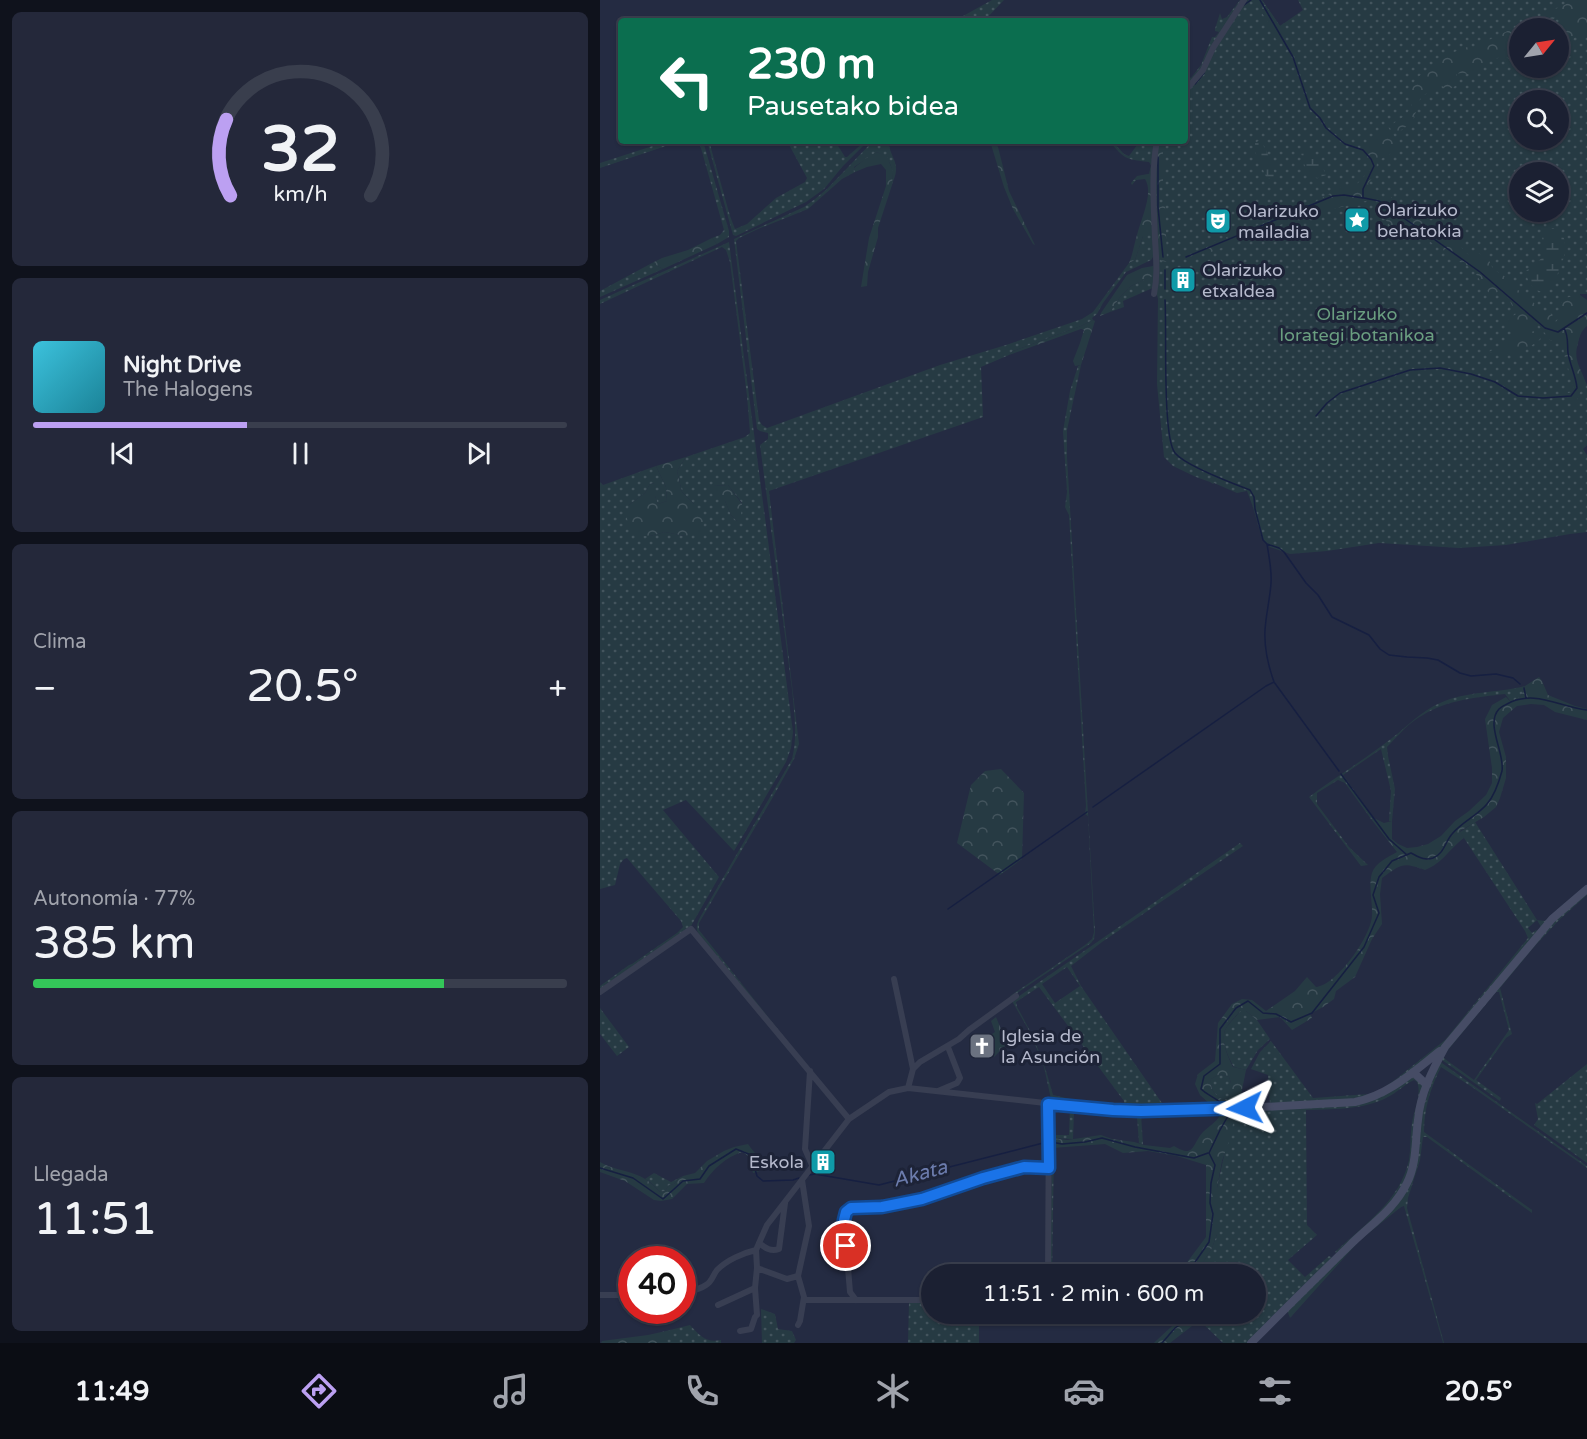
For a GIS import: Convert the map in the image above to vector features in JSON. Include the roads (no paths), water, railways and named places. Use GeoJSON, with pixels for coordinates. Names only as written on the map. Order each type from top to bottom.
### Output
{"type":"FeatureCollection","features":[{"type":"Feature","properties":{"kind":"street"},"geometry":{"type":"LineString","coordinates":[[1188,88],[1203,70],[1213,48],[1244,0]]}},
{"type":"Feature","properties":{"kind":"street"},"geometry":{"type":"LineString","coordinates":[[1154,294],[1157,269],[1154,202],[1157,144]]}},
{"type":"Feature","properties":{"kind":"street"},"geometry":{"type":"LineString","coordinates":[[740,1331],[751,1329],[757,1315],[755,1288],[758,1247],[767,1225],[849,1119],[889,1092],[908,1088],[1048,1104],[1141,1111],[1355,1102],[1377,1096],[1445,1047],[1552,919],[1587,889]]}},
{"type":"Feature","properties":{"kind":"street"},"geometry":{"type":"LineString","coordinates":[[600,992],[691,929],[849,1119]]}},
{"type":"Feature","properties":{"kind":"street"},"geometry":{"type":"LineString","coordinates":[[894,979],[913,1069],[908,1088]]}},
{"type":"Feature","properties":{"kind":"street"},"geometry":{"type":"LineString","coordinates":[[913,1069],[920,1062],[948,1047],[1016,996]]}},
{"type":"Feature","properties":{"kind":"street"},"geometry":{"type":"LineString","coordinates":[[936,1092],[957,1083],[960,1078],[948,1047]]}},
{"type":"Feature","properties":{"kind":"street"},"geometry":{"type":"LineString","coordinates":[[1251,1343],[1394,1205],[1409,1180],[1416,1154],[1420,1108],[1427,1085],[1445,1047]]}},
{"type":"Feature","properties":{"kind":"street"},"geometry":{"type":"LineString","coordinates":[[810,1071],[805,1149],[812,1165]]}},
{"type":"Feature","properties":{"kind":"street"},"geometry":{"type":"LineString","coordinates":[[1413,1072],[1427,1085]]}},
{"type":"Feature","properties":{"kind":"street"},"geometry":{"type":"LineString","coordinates":[[1048,1104],[1048,1264]]}},
{"type":"Feature","properties":{"kind":"street"},"geometry":{"type":"LineString","coordinates":[[856,1300],[850,1292],[844,1220],[846,1212],[851,1208],[882,1207],[922,1199],[1024,1167],[1049,1168]]}},
{"type":"Feature","properties":{"kind":"street"},"geometry":{"type":"LineString","coordinates":[[798,1325],[804,1297],[798,1276],[809,1226],[802,1180]]}},
{"type":"Feature","properties":{"kind":"street"},"geometry":{"type":"LineString","coordinates":[[696,1290],[709,1284],[716,1271],[747,1252],[758,1247],[779,1249],[786,1201]]}},
{"type":"Feature","properties":{"kind":"street"},"geometry":{"type":"LineString","coordinates":[[757,1268],[787,1279],[798,1276]]}},
{"type":"Feature","properties":{"kind":"street"},"geometry":{"type":"LineString","coordinates":[[718,1305],[755,1288]]}},
{"type":"Feature","properties":{"kind":"street"},"geometry":{"type":"LineString","coordinates":[[600,1295],[618,1295]]}},
{"type":"Feature","properties":{"kind":"street"},"geometry":{"type":"LineString","coordinates":[[804,1300],[921,1300]]}},
{"type":"Feature","properties":{"kind":"waterway"},"geometry":{"type":"LineString","coordinates":[[1244,5],[1251,0]]}},
{"type":"Feature","properties":{"kind":"waterway"},"geometry":{"type":"LineString","coordinates":[[1186,257],[1333,196],[1363,198],[1363,189],[1374,166],[1363,150],[1345,144],[1326,128],[1310,108],[1293,57],[1260,0]]}},
{"type":"Feature","properties":{"kind":"waterway"},"geometry":{"type":"LineString","coordinates":[[1195,84],[1204,73]]}},
{"type":"Feature","properties":{"kind":"waterway"},"geometry":{"type":"LineString","coordinates":[[1158,157],[1158,207],[1163,257]]}},
{"type":"Feature","properties":{"kind":"waterway"},"geometry":{"type":"LineString","coordinates":[[1364,198],[1379,201],[1480,272],[1545,328],[1558,332],[1587,313]]}},
{"type":"Feature","properties":{"kind":"waterway"},"geometry":{"type":"LineString","coordinates":[[1165,270],[1165,289]]}},
{"type":"Feature","properties":{"kind":"waterway"},"geometry":{"type":"LineString","coordinates":[[1165,300],[1168,426],[1175,453],[1199,468],[1250,490],[1254,497],[1263,540],[1284,552],[1306,583],[1318,595],[1332,617],[1369,635],[1380,649],[1389,655],[1438,660],[1460,673],[1471,676],[1496,674],[1513,678],[1520,684]]}},
{"type":"Feature","properties":{"kind":"waterway"},"geometry":{"type":"LineString","coordinates":[[1316,416],[1340,393],[1410,370],[1440,368],[1471,374],[1495,382],[1518,396],[1543,398],[1571,396],[1577,388],[1564,328]]}},
{"type":"Feature","properties":{"kind":"waterway"},"geometry":{"type":"LineString","coordinates":[[1267,544],[1271,578],[1265,637],[1272,676],[1274,682],[1339,771]]}},
{"type":"Feature","properties":{"kind":"waterway"},"geometry":{"type":"LineString","coordinates":[[1093,807],[1274,682]]}},
{"type":"Feature","properties":{"kind":"waterway"},"geometry":{"type":"LineString","coordinates":[[1524,688],[1526,698]]}},
{"type":"Feature","properties":{"kind":"waterway"},"geometry":{"type":"LineString","coordinates":[[1223,1105],[1201,1089],[1204,1076],[1220,1064],[1220,1029],[1236,1008],[1248,1001],[1263,1013],[1276,1014],[1291,1022],[1312,1013],[1364,947],[1379,913],[1373,895],[1379,877],[1392,861],[1411,853],[1424,859],[1437,856],[1452,834],[1483,808],[1492,797],[1502,771],[1494,722],[1499,709],[1504,705],[1527,698],[1547,700],[1587,710]]}},
{"type":"Feature","properties":{"kind":"waterway"},"geometry":{"type":"LineString","coordinates":[[1341,774],[1389,839],[1407,855]]}},
{"type":"Feature","properties":{"kind":"waterway"},"geometry":{"type":"LineString","coordinates":[[948,909],[1087,812]]}},
{"type":"Feature","properties":{"kind":"waterway"},"geometry":{"type":"LineString","coordinates":[[1194,1264],[1209,1242],[1213,1214],[1210,1203],[1211,1183],[1215,1165],[1209,1153],[1228,1116],[1227,1112]]}},
{"type":"Feature","properties":{"kind":"waterway","name":"Akata"},"geometry":{"type":"LineString","coordinates":[[1051,1142],[1062,1144],[1102,1138],[1194,1158],[1208,1153]]}},
{"type":"Feature","properties":{"kind":"waterway","name":"Akata"},"geometry":{"type":"LineString","coordinates":[[809,1175],[815,1174],[879,1185],[1047,1142]]}},
{"type":"Feature","properties":{"kind":"waterway","name":"Akata"},"geometry":{"type":"LineString","coordinates":[[600,1168],[633,1178],[663,1199],[683,1181],[700,1179],[709,1166],[736,1149],[751,1155],[757,1176],[763,1181],[799,1178]]}},
{"type":"Feature","properties":{"kind":"waterway"},"geometry":{"type":"LineString","coordinates":[[1162,1343],[1181,1324]]}},
{"type":"Feature","properties":{"kind":"place","name":"Olarizuko behatokia"},"geometry":{"type":"Point","coordinates":[1357,220]}},
{"type":"Feature","properties":{"kind":"place","name":"Olarizuko mailadia"},"geometry":{"type":"Point","coordinates":[1218,221]}},
{"type":"Feature","properties":{"kind":"place","name":"Olarizuko etxaldea"},"geometry":{"type":"Point","coordinates":[1183,280]}},
{"type":"Feature","properties":{"kind":"place","name":"Iglesia de la Asunción"},"geometry":{"type":"Point","coordinates":[982,1046]}},
{"type":"Feature","properties":{"kind":"place","name":"Eskola"},"geometry":{"type":"Point","coordinates":[823,1162]}},
{"type":"Feature","properties":{"kind":"park label","name":"Olarizuko lorategi botanikoa"},"geometry":{"type":"Point","coordinates":[1357,324]}}]}
